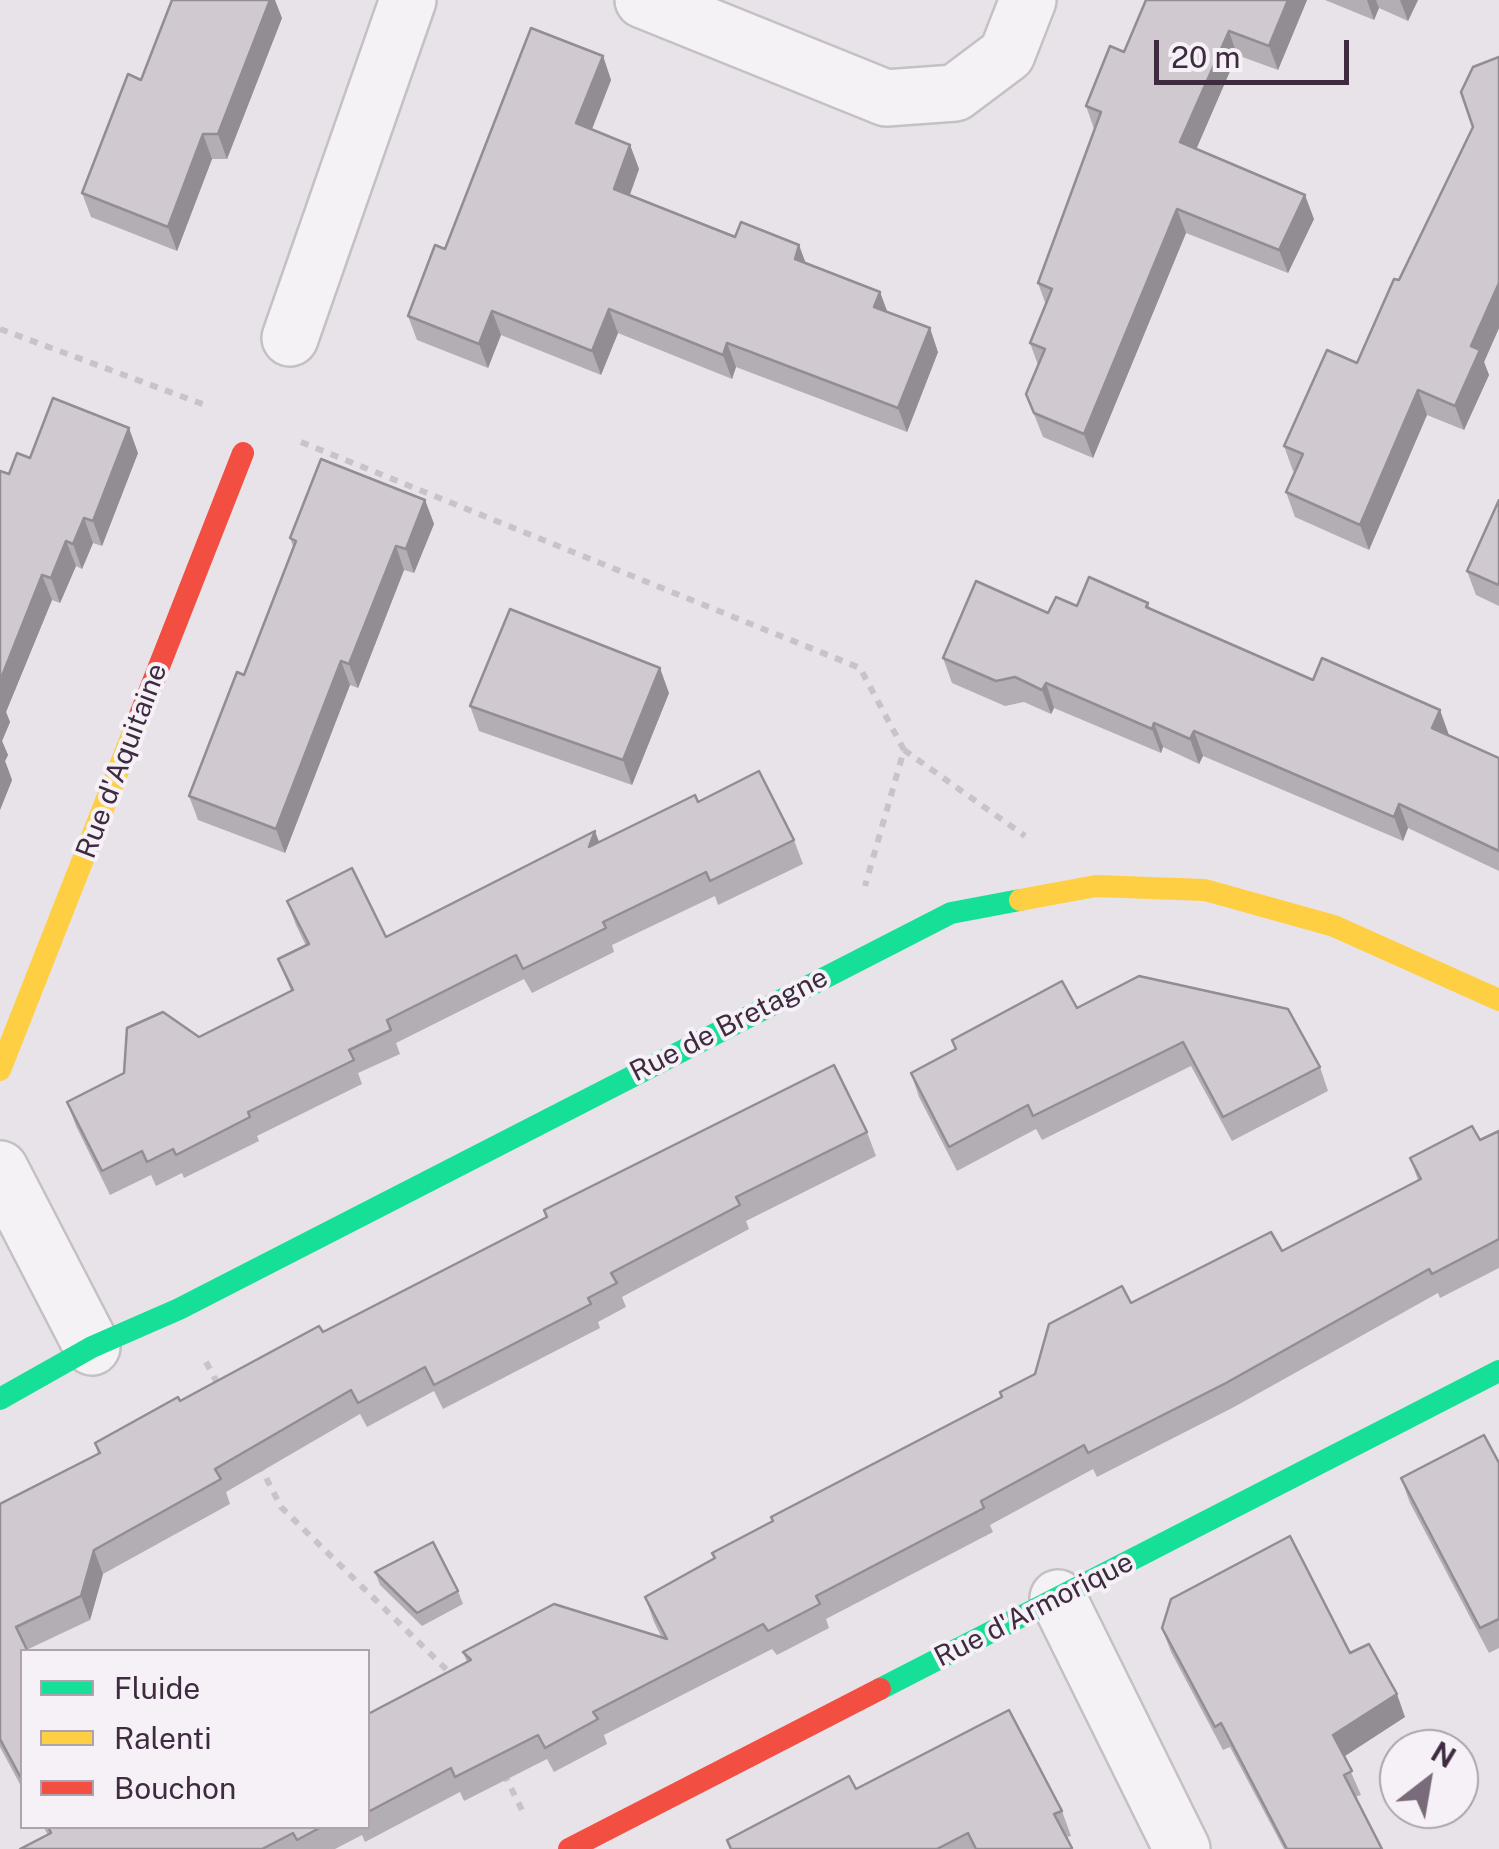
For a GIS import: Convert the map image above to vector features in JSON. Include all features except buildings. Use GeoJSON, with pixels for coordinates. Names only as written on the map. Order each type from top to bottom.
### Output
{"type":"FeatureCollection","features":[{"type":"Feature","properties":{"kind":"street"},"geometry":{"type":"LineString","coordinates":[[290,338],[408,0]]}},
{"type":"Feature","properties":{"kind":"street"},"geometry":{"type":"LineString","coordinates":[[643,0],[886,98],[955,92],[1008,54],[1028,0]]}},
{"type":"Feature","properties":{"kind":"street","name":"Rue d'Aquitaine"},"geometry":{"type":"LineString","coordinates":[[0,1070],[243,453]]}},
{"type":"Feature","properties":{"kind":"street","name":"Rue de Bretagne"},"geometry":{"type":"LineString","coordinates":[[0,1399],[92,1347],[179,1309],[951,912],[1096,886],[1206,890],[1334,926],[1499,1000]]}},
{"type":"Feature","properties":{"kind":"street"},"geometry":{"type":"LineString","coordinates":[[0,1168],[92,1347]]}},
{"type":"Feature","properties":{"kind":"street","name":"Rue d'Armorique"},"geometry":{"type":"LineString","coordinates":[[569,1849],[1499,1371]]}},
{"type":"Feature","properties":{"kind":"street"},"geometry":{"type":"LineString","coordinates":[[1058,1598],[1182,1849]]}},
{"type":"Feature","properties":{"kind":"path"},"geometry":{"type":"LineString","coordinates":[[0,329],[220,410]]}},
{"type":"Feature","properties":{"kind":"path"},"geometry":{"type":"LineString","coordinates":[[293,438],[860,668],[904,750],[1096,886]]}},
{"type":"Feature","properties":{"kind":"path"},"geometry":{"type":"LineString","coordinates":[[841,967],[904,750]]}},
{"type":"Feature","properties":{"kind":"path"},"geometry":{"type":"LineString","coordinates":[[179,1309],[222,1391]]}},
{"type":"Feature","properties":{"kind":"path"},"geometry":{"type":"LineString","coordinates":[[256,1457],[281,1506],[460,1682]]}},
{"type":"Feature","properties":{"kind":"path"},"geometry":{"type":"LineString","coordinates":[[500,1766],[525,1816]]}},
{"type":"Feature","properties":{"kind":"traffic: fast"},"geometry":{"type":"LineString","coordinates":[[0,1399],[92,1347],[179,1309],[951,913],[1020,900]]}},
{"type":"Feature","properties":{"kind":"traffic: fast"},"geometry":{"type":"LineString","coordinates":[[880,1689],[1499,1371]]}},
{"type":"Feature","properties":{"kind":"traffic: slow"},"geometry":{"type":"LineString","coordinates":[[0,1070],[138,720]]}},
{"type":"Feature","properties":{"kind":"traffic: slow"},"geometry":{"type":"LineString","coordinates":[[1020,900],[1096,886],[1205,890],[1334,926],[1499,1000]]}},
{"type":"Feature","properties":{"kind":"traffic: jam"},"geometry":{"type":"LineString","coordinates":[[138,720],[243,453]]}},
{"type":"Feature","properties":{"kind":"traffic: jam"},"geometry":{"type":"LineString","coordinates":[[569,1849],[880,1689]]}}]}
